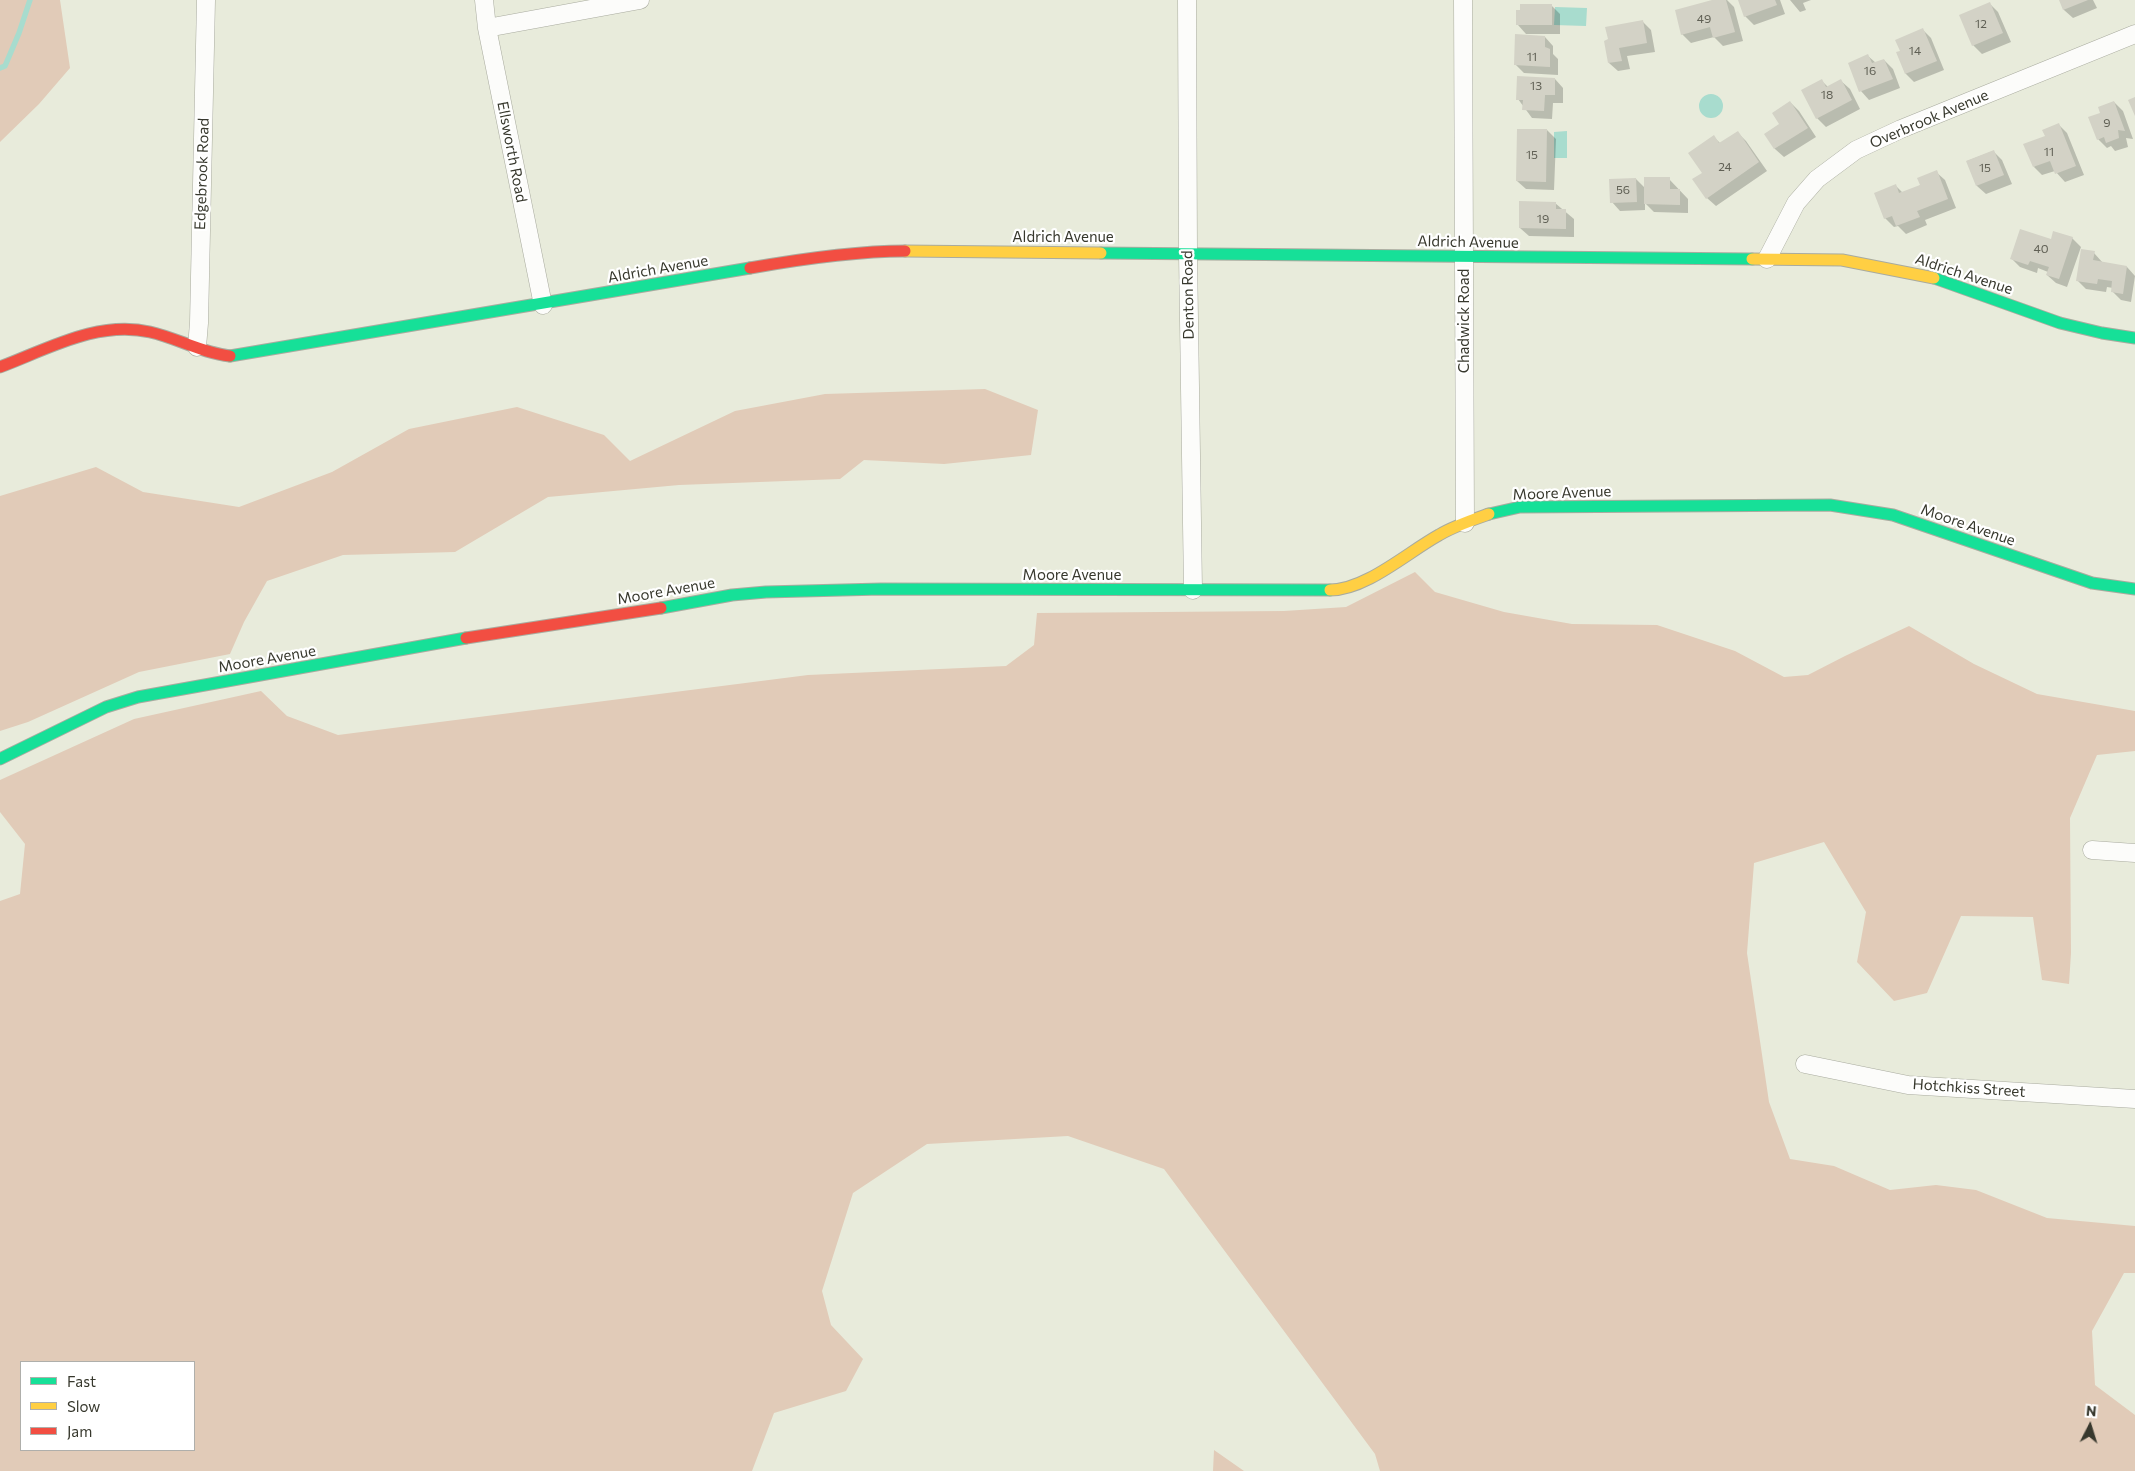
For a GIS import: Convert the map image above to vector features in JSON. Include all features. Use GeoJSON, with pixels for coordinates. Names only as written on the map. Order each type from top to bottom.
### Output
{"type":"FeatureCollection","features":[{"type":"Feature","properties":{"kind":"street","name":"Edgebrook Road"},"geometry":{"type":"LineString","coordinates":[[197,347],[206,0]]}},
{"type":"Feature","properties":{"kind":"street","name":"Ellsworth Road"},"geometry":{"type":"LineString","coordinates":[[484,0],[487,28],[542,305]]}},
{"type":"Feature","properties":{"kind":"street"},"geometry":{"type":"LineString","coordinates":[[487,28],[640,0]]}},
{"type":"Feature","properties":{"kind":"street","name":"Denton Road"},"geometry":{"type":"LineString","coordinates":[[1187,0],[1188,253],[1193,590]]}},
{"type":"Feature","properties":{"kind":"street","name":"Chadwick Road"},"geometry":{"type":"LineString","coordinates":[[1463,0],[1465,523]]}},
{"type":"Feature","properties":{"kind":"street","name":"Overbrook Avenue"},"geometry":{"type":"LineString","coordinates":[[1768,259],[1796,203],[1818,179],[1856,150],[1910,125],[2135,34]]}},
{"type":"Feature","properties":{"kind":"street","name":"Aldrich Avenue"},"geometry":{"type":"LineString","coordinates":[[0,367],[94,331],[126,328],[150,332],[218,355],[235,357],[790,261],[870,252],[1188,253],[1842,260],[1927,275],[2060,323],[2102,333],[2135,338]]}},
{"type":"Feature","properties":{"kind":"street","name":"Moore Avenue"},"geometry":{"type":"LineString","coordinates":[[0,759],[106,708],[138,697],[495,633],[634,613],[732,595],[766,592],[881,589],[1338,590],[1364,580],[1440,534],[1489,514],[1520,507],[1830,505],[1893,514],[2092,583],[2135,589]]}},
{"type":"Feature","properties":{"kind":"street"},"geometry":{"type":"LineString","coordinates":[[2092,850],[2135,853]]}},
{"type":"Feature","properties":{"kind":"street","name":"Hotchkiss Street"},"geometry":{"type":"LineString","coordinates":[[1805,1064],[1908,1085],[2135,1099]]}},
{"type":"Feature","properties":{"kind":"shaded area"},"geometry":{"type":"Polygon","coordinates":[[[0,0],[60,0],[70,68],[39,104],[0,142],[0,0]]]}},
{"type":"Feature","properties":{"kind":"shaded area"},"geometry":{"type":"Polygon","coordinates":[[[985,389],[1038,410],[1031,455],[944,464],[864,460],[840,479],[679,485],[548,497],[455,552],[343,555],[267,581],[244,622],[230,654],[139,672],[28,722],[0,731],[0,496],[96,467],[143,492],[239,507],[332,472],[409,429],[517,407],[604,435],[630,461],[735,411],[825,394],[985,389]]]}},
{"type":"Feature","properties":{"kind":"shaded area"},"geometry":{"type":"Polygon","coordinates":[[[1415,572],[1435,592],[1504,612],[1572,624],[1657,625],[1735,651],[1784,677],[1808,675],[1909,626],[1974,664],[2037,694],[2135,711],[2135,751],[2097,755],[2070,818],[2071,953],[2069,984],[2042,980],[2033,917],[1961,916],[1927,993],[1894,1001],[1857,962],[1866,912],[1824,842],[1754,863],[1747,953],[1769,1102],[1790,1159],[1834,1166],[1890,1190],[1936,1185],[1976,1190],[2047,1218],[2135,1226],[2135,1273],[2124,1273],[2092,1331],[2095,1385],[2135,1415],[2135,1471],[1380,1471],[1375,1454],[1164,1169],[1068,1136],[927,1144],[853,1193],[822,1291],[831,1325],[863,1359],[846,1391],[774,1413],[752,1471],[0,1471],[0,901],[20,894],[25,844],[0,812],[0,780],[134,719],[261,691],[287,716],[338,735],[808,675],[1006,666],[1034,645],[1037,613],[1284,611],[1346,607],[1415,572]]]}},
{"type":"Feature","properties":{"kind":"shaded area"},"geometry":{"type":"Polygon","coordinates":[[[1214,1450],[1244,1471],[1213,1471],[1214,1450]]]}},
{"type":"Feature","properties":{"kind":"water"},"geometry":{"type":"Polygon","coordinates":[[[1555,7],[1587,8],[1586,26],[1554,25],[1555,7]]]}},
{"type":"Feature","properties":{"kind":"water"},"geometry":{"type":"Polygon","coordinates":[[[1711,94],[1719,98],[1723,106],[1719,114],[1711,118],[1703,114],[1699,106],[1703,98],[1711,94]]]}},
{"type":"Feature","properties":{"kind":"water"},"geometry":{"type":"Polygon","coordinates":[[[1567,131],[1567,158],[1554,158],[1554,132],[1567,131]]]}},
{"type":"Feature","properties":{"kind":"building"},"geometry":{"type":"Polygon","coordinates":[[[1712,0],[1726,0],[1735,32],[1713,38],[1710,27],[1681,35],[1675,10],[1712,0]]]}},
{"type":"Feature","properties":{"kind":"building"},"geometry":{"type":"Polygon","coordinates":[[[1738,0],[1775,0],[1777,5],[1744,17],[1738,0]]]}},
{"type":"Feature","properties":{"kind":"building"},"geometry":{"type":"Polygon","coordinates":[[[2059,0],[2088,0],[2063,10],[2059,0]]]}},
{"type":"Feature","properties":{"kind":"building"},"geometry":{"type":"Polygon","coordinates":[[[1990,2],[2003,33],[1972,46],[1959,15],[1990,2]]]}},
{"type":"Feature","properties":{"kind":"building"},"geometry":{"type":"Polygon","coordinates":[[[1520,4],[1552,4],[1552,25],[1516,25],[1516,10],[1520,10],[1520,4]]]}},
{"type":"Feature","properties":{"kind":"building"},"geometry":{"type":"Polygon","coordinates":[[[1643,20],[1647,43],[1619,48],[1622,61],[1608,63],[1604,41],[1608,39],[1605,27],[1643,20]]]}},
{"type":"Feature","properties":{"kind":"building"},"geometry":{"type":"Polygon","coordinates":[[[1923,28],[1937,61],[1905,74],[1896,52],[1900,51],[1895,40],[1923,28]]]}},
{"type":"Feature","properties":{"kind":"building"},"geometry":{"type":"Polygon","coordinates":[[[1515,34],[1545,36],[1545,47],[1550,49],[1550,67],[1514,65],[1515,34]]]}},
{"type":"Feature","properties":{"kind":"building"},"geometry":{"type":"Polygon","coordinates":[[[1868,54],[1872,63],[1884,59],[1893,79],[1859,92],[1848,63],[1868,54]]]}},
{"type":"Feature","properties":{"kind":"building"},"geometry":{"type":"Polygon","coordinates":[[[1517,76],[1555,78],[1555,95],[1545,95],[1544,111],[1522,110],[1523,100],[1516,100],[1517,76]]]}},
{"type":"Feature","properties":{"kind":"building"},"geometry":{"type":"Polygon","coordinates":[[[1822,79],[1826,87],[1841,79],[1852,100],[1816,119],[1801,90],[1822,79]]]}},
{"type":"Feature","properties":{"kind":"building"},"geometry":{"type":"Polygon","coordinates":[[[2135,97],[2135,116],[2128,100],[2135,97]]]}},
{"type":"Feature","properties":{"kind":"building"},"geometry":{"type":"Polygon","coordinates":[[[1790,101],[1808,128],[1774,149],[1764,134],[1779,124],[1772,113],[1790,101]]]}},
{"type":"Feature","properties":{"kind":"building"},"geometry":{"type":"Polygon","coordinates":[[[2114,101],[2125,131],[2118,130],[2119,138],[2106,143],[2104,137],[2097,140],[2088,117],[2100,113],[2098,107],[2114,101]]]}},
{"type":"Feature","properties":{"kind":"building"},"geometry":{"type":"Polygon","coordinates":[[[2059,123],[2076,166],[2055,174],[2050,161],[2033,167],[2023,144],[2045,136],[2042,130],[2059,123]]]}},
{"type":"Feature","properties":{"kind":"building"},"geometry":{"type":"Polygon","coordinates":[[[1517,129],[1547,129],[1546,182],[1516,181],[1517,129]]]}},
{"type":"Feature","properties":{"kind":"building"},"geometry":{"type":"Polygon","coordinates":[[[1738,131],[1759,162],[1706,199],[1692,179],[1702,173],[1688,153],[1714,135],[1719,143],[1738,131]]]}},
{"type":"Feature","properties":{"kind":"building"},"geometry":{"type":"Polygon","coordinates":[[[1994,150],[2004,175],[1976,186],[1966,161],[1994,150]]]}},
{"type":"Feature","properties":{"kind":"building"},"geometry":{"type":"Polygon","coordinates":[[[1937,170],[1948,199],[1917,211],[1920,217],[1896,226],[1892,216],[1884,219],[1874,193],[1896,184],[1899,193],[1920,185],[1917,178],[1937,170]]]}},
{"type":"Feature","properties":{"kind":"building"},"geometry":{"type":"Polygon","coordinates":[[[1644,177],[1670,177],[1670,189],[1680,189],[1680,205],[1644,204],[1644,177]]]}},
{"type":"Feature","properties":{"kind":"building"},"geometry":{"type":"Polygon","coordinates":[[[1636,178],[1637,202],[1610,203],[1609,179],[1636,178]]]}},
{"type":"Feature","properties":{"kind":"building"},"geometry":{"type":"Polygon","coordinates":[[[1519,201],[1556,202],[1556,209],[1566,209],[1566,229],[1519,228],[1519,201]]]}},
{"type":"Feature","properties":{"kind":"building"},"geometry":{"type":"Polygon","coordinates":[[[2020,229],[2051,239],[2053,231],[2073,237],[2059,279],[2046,275],[2049,267],[2030,261],[2028,265],[2010,259],[2020,229]]]}},
{"type":"Feature","properties":{"kind":"building"},"geometry":{"type":"Polygon","coordinates":[[[2081,249],[2095,251],[2093,260],[2127,266],[2123,294],[2111,292],[2112,281],[2098,279],[2097,284],[2076,281],[2081,249]]]}},
{"type":"Feature","properties":{"kind":"waterway"},"geometry":{"type":"LineString","coordinates":[[0,68],[5,66],[30,0]]}},
{"type":"Feature","properties":{"kind":"traffic: fast"},"geometry":{"type":"LineString","coordinates":[[1101,253],[1752,259]]}},
{"type":"Feature","properties":{"kind":"traffic: fast"},"geometry":{"type":"LineString","coordinates":[[230,356],[750,268]]}},
{"type":"Feature","properties":{"kind":"traffic: fast"},"geometry":{"type":"LineString","coordinates":[[1934,278],[2060,323],[2102,333],[2135,338]]}},
{"type":"Feature","properties":{"kind":"traffic: fast"},"geometry":{"type":"LineString","coordinates":[[1489,514],[1520,507],[1830,505],[1893,515],[2092,583],[2135,589]]}},
{"type":"Feature","properties":{"kind":"traffic: fast"},"geometry":{"type":"LineString","coordinates":[[661,608],[732,595],[766,592],[881,589],[1330,590]]}},
{"type":"Feature","properties":{"kind":"traffic: fast"},"geometry":{"type":"LineString","coordinates":[[0,759],[106,707],[138,697],[466,638]]}},
{"type":"Feature","properties":{"kind":"traffic: slow"},"geometry":{"type":"LineString","coordinates":[[905,251],[1101,253]]}},
{"type":"Feature","properties":{"kind":"traffic: slow"},"geometry":{"type":"LineString","coordinates":[[1752,259],[1842,260],[1934,278]]}},
{"type":"Feature","properties":{"kind":"traffic: slow"},"geometry":{"type":"LineString","coordinates":[[1330,590],[1358,584],[1445,532],[1463,523],[1489,514]]}},
{"type":"Feature","properties":{"kind":"traffic: jam"},"geometry":{"type":"LineString","coordinates":[[750,268],[828,256],[866,252],[905,251]]}},
{"type":"Feature","properties":{"kind":"traffic: jam"},"geometry":{"type":"LineString","coordinates":[[0,367],[74,338],[92,333],[131,329],[150,332],[209,352],[230,356]]}},
{"type":"Feature","properties":{"kind":"traffic: jam"},"geometry":{"type":"LineString","coordinates":[[466,638],[661,608]]}}]}
